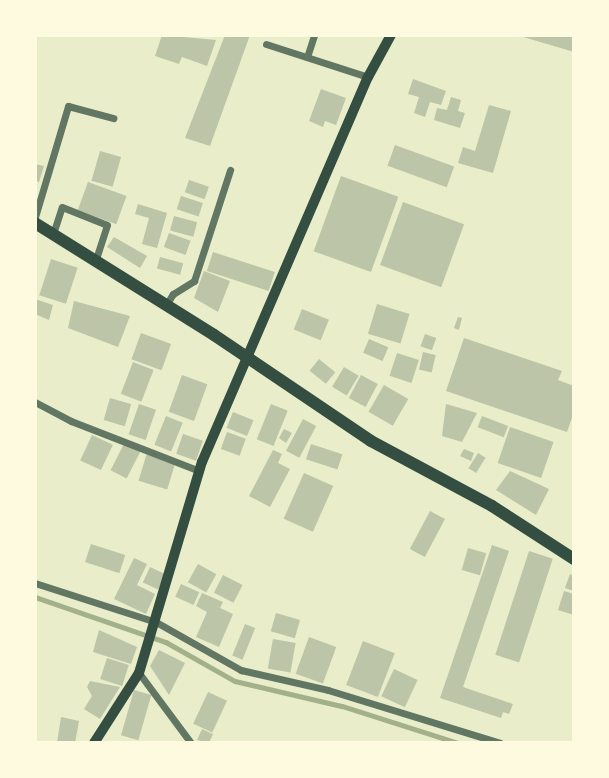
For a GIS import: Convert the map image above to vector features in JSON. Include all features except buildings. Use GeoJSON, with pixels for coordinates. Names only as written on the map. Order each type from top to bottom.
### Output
{"type":"FeatureCollection","features":[{"type":"Feature","properties":{"kind":"highway"},"geometry":{"type":"LineString","coordinates":[[35,223],[166,305],[371,441],[492,506],[574,559]]}},
{"type":"Feature","properties":{"kind":"main road"},"geometry":{"type":"LineString","coordinates":[[94,743],[139,673],[200,471],[368,77],[391,35]]}},
{"type":"Feature","properties":{"kind":"street"},"geometry":{"type":"LineString","coordinates":[[307,57],[314,35]]}},
{"type":"Feature","properties":{"kind":"street"},"geometry":{"type":"LineString","coordinates":[[266,44],[368,77]]}},
{"type":"Feature","properties":{"kind":"street"},"geometry":{"type":"LineString","coordinates":[[35,217],[68,106],[113,118]]}},
{"type":"Feature","properties":{"kind":"street"},"geometry":{"type":"LineString","coordinates":[[166,305],[173,293],[194,281],[230,170]]}},
{"type":"Feature","properties":{"kind":"street"},"geometry":{"type":"LineString","coordinates":[[53,234],[62,207],[107,225],[95,261]]}},
{"type":"Feature","properties":{"kind":"street"},"geometry":{"type":"LineString","coordinates":[[35,402],[71,421],[200,471]]}},
{"type":"Feature","properties":{"kind":"street"},"geometry":{"type":"LineString","coordinates":[[35,583],[155,626],[241,670],[328,690],[500,743]]}},
{"type":"Feature","properties":{"kind":"street"},"geometry":{"type":"LineString","coordinates":[[139,673],[191,743]]}},
{"type":"Feature","properties":{"kind":"waterway"},"geometry":{"type":"LineString","coordinates":[[35,597],[166,642],[235,681],[342,706],[458,743]]}}]}
